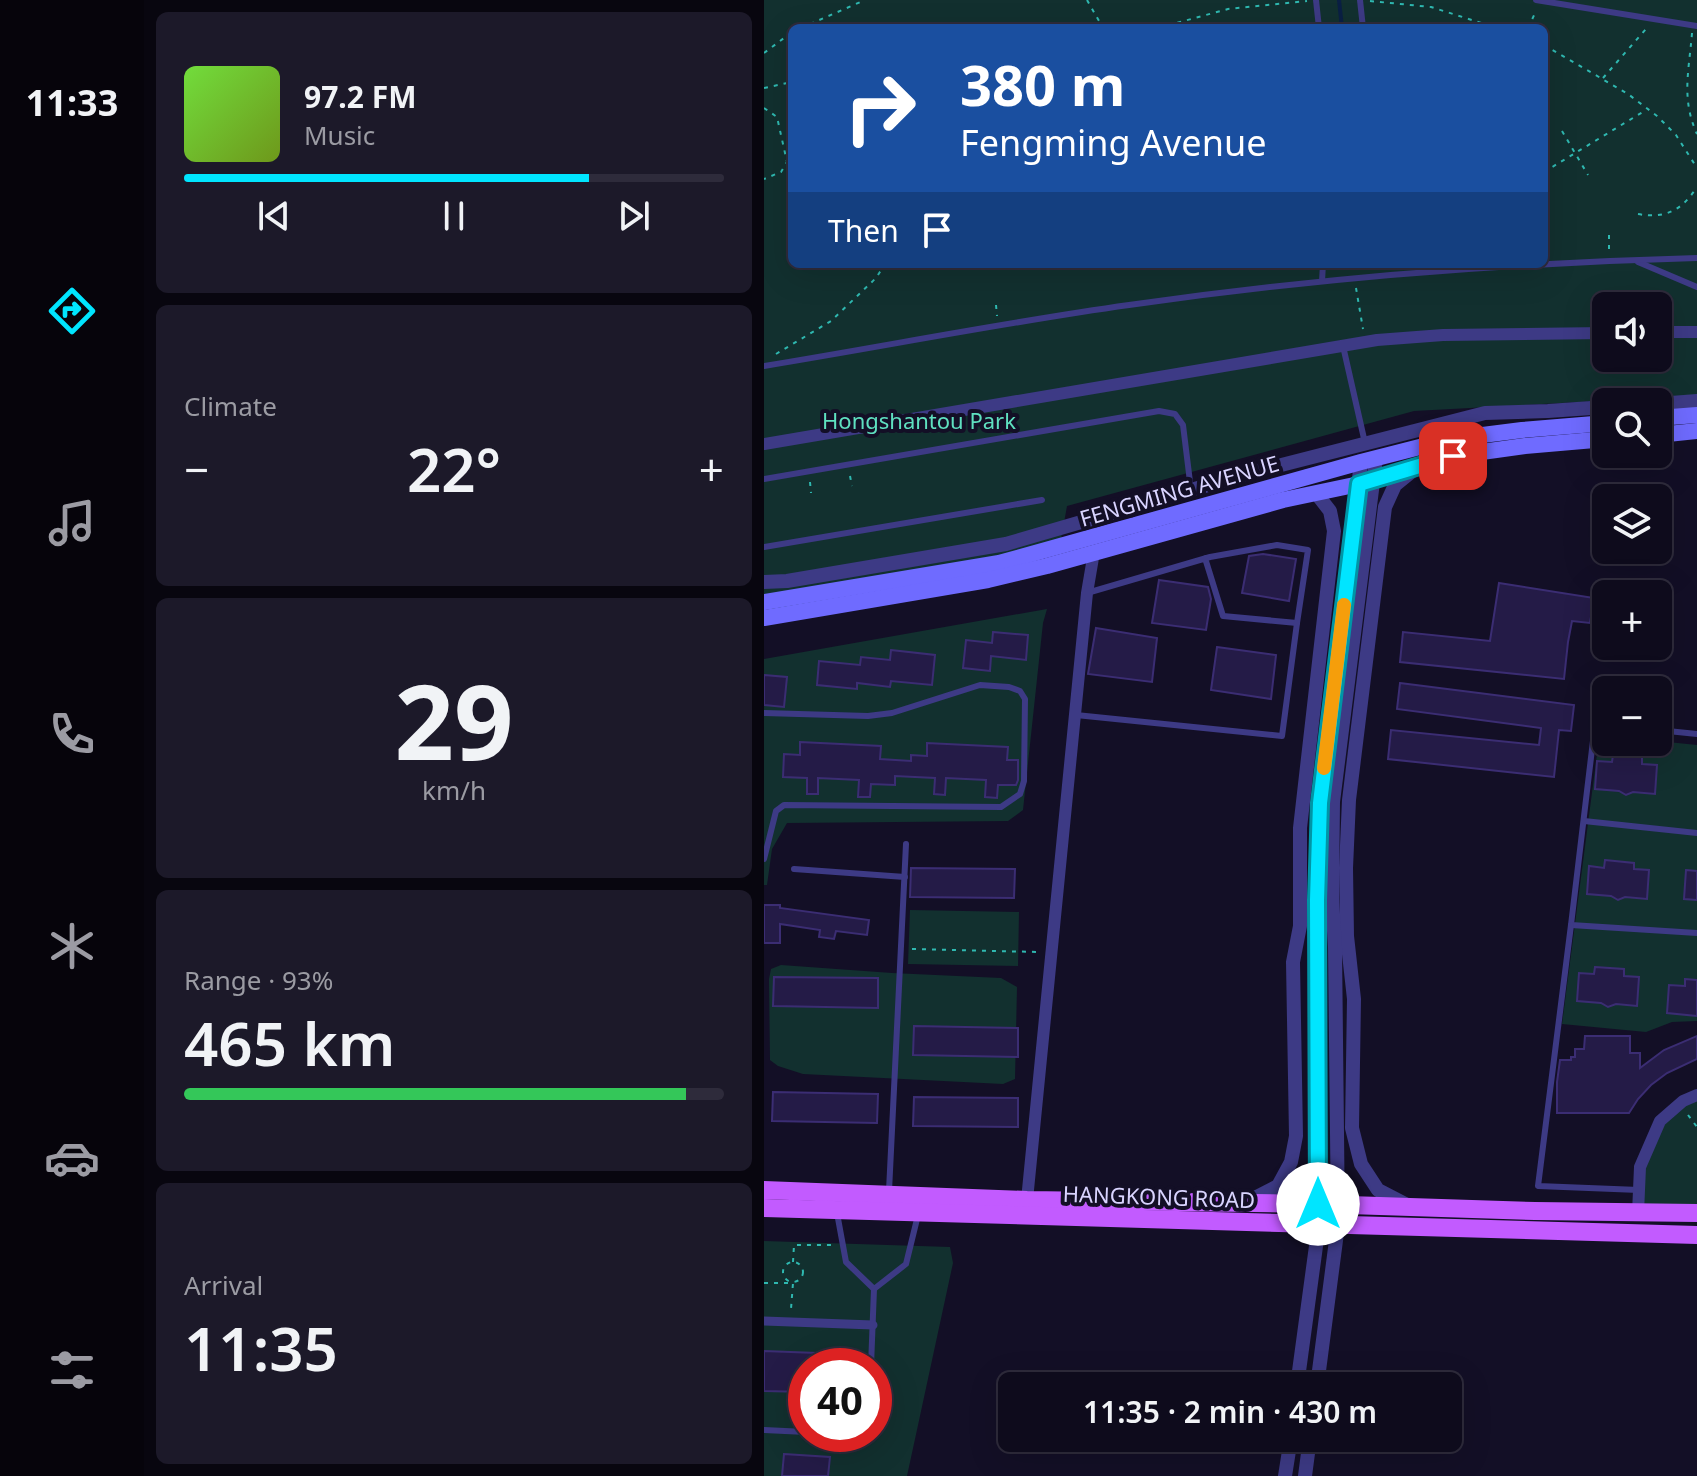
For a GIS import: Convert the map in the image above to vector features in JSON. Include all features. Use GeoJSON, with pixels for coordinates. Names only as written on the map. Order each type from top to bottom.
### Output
{"type":"FeatureCollection","features":[{"type":"Feature","properties":{"kind":"main road"},"geometry":{"type":"LineString","coordinates":[[1672,417],[1697,415]]}},
{"type":"Feature","properties":{"kind":"main road","name":"FENGMING AVENUE"},"geometry":{"type":"LineString","coordinates":[[764,602],[999,563],[1451,439],[1592,424]]}},
{"type":"Feature","properties":{"kind":"main road"},"geometry":{"type":"LineString","coordinates":[[1672,434],[1697,431]]}},
{"type":"Feature","properties":{"kind":"main road","name":"FENGMING AVENUE"},"geometry":{"type":"LineString","coordinates":[[764,618],[988,580],[1453,456],[1592,440]]}},
{"type":"Feature","properties":{"kind":"main road","name":"HANGKONG ROAD"},"geometry":{"type":"LineString","coordinates":[[764,1190],[1027,1200],[1697,1213]]}},
{"type":"Feature","properties":{"kind":"main road","name":"HANGKONG ROAD"},"geometry":{"type":"LineString","coordinates":[[764,1208],[1697,1235]]}},
{"type":"Feature","properties":{"kind":"street"},"geometry":{"type":"LineString","coordinates":[[1672,332],[1697,332]]}},
{"type":"Feature","properties":{"kind":"street"},"geometry":{"type":"LineString","coordinates":[[764,444],[1377,340],[1443,335],[1592,333]]}},
{"type":"Feature","properties":{"kind":"street"},"geometry":{"type":"LineString","coordinates":[[1672,403],[1697,401]]}},
{"type":"Feature","properties":{"kind":"street"},"geometry":{"type":"LineString","coordinates":[[764,582],[787,581],[1006,544],[1191,490],[1485,413],[1592,408]]}},
{"type":"Feature","properties":{"kind":"street"},"geometry":{"type":"LineString","coordinates":[[1318,1372],[1329,1225],[1318,1204],[1317,900],[1320,803],[1369,460]]}},
{"type":"Feature","properties":{"kind":"street"},"geometry":{"type":"LineString","coordinates":[[1410,1207],[1378,1190],[1361,1164],[1352,1128],[1354,999],[1347,936],[1346,868],[1349,800],[1385,507],[1395,485],[1418,466]]}},
{"type":"Feature","properties":{"kind":"street"},"geometry":{"type":"LineString","coordinates":[[1300,1372],[1329,1225],[1338,1204],[1333,802],[1366,481]]}},
{"type":"Feature","properties":{"kind":"street"},"geometry":{"type":"LineString","coordinates":[[1245,1203],[1278,1186],[1291,1162],[1296,1136],[1293,962],[1300,926],[1300,828],[1334,531],[1330,511],[1316,493]]}},
{"type":"Feature","properties":{"kind":"street"},"geometry":{"type":"LineString","coordinates":[[1027,1200],[1087,593],[1094,552]]}},
{"type":"Feature","properties":{"kind":"street"},"geometry":{"type":"LineString","coordinates":[[1638,1213],[1640,1167],[1660,1121],[1680,1104],[1697,1095]]}},
{"type":"Feature","properties":{"kind":"street"},"geometry":{"type":"LineString","coordinates":[[764,1321],[873,1325]]}},
{"type":"Feature","properties":{"kind":"street"},"geometry":{"type":"LineString","coordinates":[[1285,1476],[1289,1452]]}},
{"type":"Feature","properties":{"kind":"street"},"geometry":{"type":"LineString","coordinates":[[1305,1476],[1308,1452]]}},
{"type":"Feature","properties":{"kind":"lane"},"geometry":{"type":"LineString","coordinates":[[1314,0],[1318,24]]}},
{"type":"Feature","properties":{"kind":"lane"},"geometry":{"type":"LineString","coordinates":[[1360,0],[1363,24]]}},
{"type":"Feature","properties":{"kind":"lane"},"geometry":{"type":"LineString","coordinates":[[1538,0],[1695,26]]}},
{"type":"Feature","properties":{"kind":"lane"},"geometry":{"type":"LineString","coordinates":[[1548,265],[1697,258]]}},
{"type":"Feature","properties":{"kind":"lane"},"geometry":{"type":"LineString","coordinates":[[1634,260],[1697,287]]}},
{"type":"Feature","properties":{"kind":"lane"},"geometry":{"type":"LineString","coordinates":[[1322,281],[1323,268]]}},
{"type":"Feature","properties":{"kind":"lane"},"geometry":{"type":"LineString","coordinates":[[1420,268],[1422,272]]}},
{"type":"Feature","properties":{"kind":"lane"},"geometry":{"type":"LineString","coordinates":[[764,366],[1128,305],[1322,281],[1490,268]]}},
{"type":"Feature","properties":{"kind":"lane"},"geometry":{"type":"LineString","coordinates":[[1343,346],[1365,443]]}},
{"type":"Feature","properties":{"kind":"lane"},"geometry":{"type":"LineString","coordinates":[[764,479],[1159,411],[1175,414],[1183,425],[1191,490]]}},
{"type":"Feature","properties":{"kind":"lane"},"geometry":{"type":"LineString","coordinates":[[764,547],[1042,500]]}},
{"type":"Feature","properties":{"kind":"lane"},"geometry":{"type":"LineString","coordinates":[[1075,714],[1282,736],[1308,550],[1277,545],[1205,558],[1087,593]]}},
{"type":"Feature","properties":{"kind":"lane"},"geometry":{"type":"LineString","coordinates":[[1205,558],[1223,616],[1297,623]]}},
{"type":"Feature","properties":{"kind":"lane"},"geometry":{"type":"LineString","coordinates":[[764,713],[868,716],[892,713],[980,685],[1009,687],[1020,691],[1025,699],[1024,781],[1020,794],[1001,807],[784,805],[776,811],[764,859]]}},
{"type":"Feature","properties":{"kind":"lane"},"geometry":{"type":"LineString","coordinates":[[1672,731],[1697,734]]}},
{"type":"Feature","properties":{"kind":"lane"},"geometry":{"type":"LineString","coordinates":[[1592,750],[1538,1186],[1639,1190]]}},
{"type":"Feature","properties":{"kind":"lane"},"geometry":{"type":"LineString","coordinates":[[1584,821],[1697,833]]}},
{"type":"Feature","properties":{"kind":"lane"},"geometry":{"type":"LineString","coordinates":[[888,1195],[906,844]]}},
{"type":"Feature","properties":{"kind":"lane"},"geometry":{"type":"LineString","coordinates":[[794,869],[905,877]]}},
{"type":"Feature","properties":{"kind":"lane"},"geometry":{"type":"LineString","coordinates":[[1571,925],[1697,933]]}},
{"type":"Feature","properties":{"kind":"lane"},"geometry":{"type":"LineString","coordinates":[[837,1210],[846,1262],[874,1289],[872,1348]]}},
{"type":"Feature","properties":{"kind":"lane"},"geometry":{"type":"LineString","coordinates":[[874,1289],[906,1264],[919,1213]]}},
{"type":"Feature","properties":{"kind":"lane"},"geometry":{"type":"LineString","coordinates":[[764,1430],[788,1431]]}},
{"type":"Feature","properties":{"kind":"path"},"geometry":{"type":"LineString","coordinates":[[810,24],[865,0]]}},
{"type":"Feature","properties":{"kind":"path"},"geometry":{"type":"LineString","coordinates":[[1087,0],[1101,24]]}},
{"type":"Feature","properties":{"kind":"path"},"geometry":{"type":"LineString","coordinates":[[1173,24],[1228,9],[1314,0]]}},
{"type":"Feature","properties":{"kind":"path"},"geometry":{"type":"LineString","coordinates":[[1360,0],[1431,7],[1484,24]]}},
{"type":"Feature","properties":{"kind":"path"},"geometry":{"type":"LineString","coordinates":[[1529,24],[1538,0]]}},
{"type":"Feature","properties":{"kind":"path"},"geometry":{"type":"LineString","coordinates":[[1602,79],[1655,19]]}},
{"type":"Feature","properties":{"kind":"path"},"geometry":{"type":"LineString","coordinates":[[1695,26],[1686,97],[1690,119],[1697,134]]}},
{"type":"Feature","properties":{"kind":"path"},"geometry":{"type":"LineString","coordinates":[[764,53],[788,35]]}},
{"type":"Feature","properties":{"kind":"path"},"geometry":{"type":"LineString","coordinates":[[1548,47],[1628,94],[1657,116],[1676,135],[1697,168]]}},
{"type":"Feature","properties":{"kind":"path"},"geometry":{"type":"LineString","coordinates":[[764,88],[788,83]]}},
{"type":"Feature","properties":{"kind":"path"},"geometry":{"type":"LineString","coordinates":[[764,108],[777,117],[787,162],[781,172],[764,179]]}},
{"type":"Feature","properties":{"kind":"path"},"geometry":{"type":"LineString","coordinates":[[1548,170],[1647,110]]}},
{"type":"Feature","properties":{"kind":"path"},"geometry":{"type":"LineString","coordinates":[[1562,131],[1588,175]]}},
{"type":"Feature","properties":{"kind":"path"},"geometry":{"type":"LineString","coordinates":[[1638,214],[1665,214],[1679,208],[1697,187]]}},
{"type":"Feature","properties":{"kind":"path"},"geometry":{"type":"LineString","coordinates":[[1609,235],[1610,261]]}},
{"type":"Feature","properties":{"kind":"path"},"geometry":{"type":"LineString","coordinates":[[777,353],[831,321],[882,268]]}},
{"type":"Feature","properties":{"kind":"path"},"geometry":{"type":"LineString","coordinates":[[1358,297],[1363,326]]}},
{"type":"Feature","properties":{"kind":"path"},"geometry":{"type":"LineString","coordinates":[[901,949],[1051,952]]}},
{"type":"Feature","properties":{"kind":"path"},"geometry":{"type":"LineString","coordinates":[[1680,1104],[1697,1127]]}},
{"type":"Feature","properties":{"kind":"path"},"geometry":{"type":"LineString","coordinates":[[793,1262],[794,1245],[843,1245]]}},
{"type":"Feature","properties":{"kind":"path"},"geometry":{"type":"LineString","coordinates":[[793,1262],[784,1267],[782,1273],[785,1279],[793,1283]]}},
{"type":"Feature","properties":{"kind":"path"},"geometry":{"type":"LineString","coordinates":[[764,1283],[793,1283],[800,1280],[802,1267],[793,1262]]}},
{"type":"Feature","properties":{"kind":"path"},"geometry":{"type":"LineString","coordinates":[[790,1322],[793,1283]]}},
{"type":"Feature","properties":{"kind":"green space","name":"Hongshantou Park"},"geometry":{"type":"Polygon","coordinates":[[[764,0],[1697,0],[1697,405],[1672,403],[1672,388],[1592,388],[1592,401],[1414,411],[1067,506],[1060,545],[764,617],[764,0]]]}},
{"type":"Feature","properties":{"kind":"green space"},"geometry":{"type":"Polygon","coordinates":[[[1047,609],[1023,810],[1008,821],[787,823],[772,849],[767,885],[764,885],[764,659],[1047,609]]]}},
{"type":"Feature","properties":{"kind":"green space"},"geometry":{"type":"Polygon","coordinates":[[[1672,742],[1697,745],[1697,1021],[1672,1022],[1646,1032],[1562,1024],[1597,756],[1672,756],[1672,742]]]}},
{"type":"Feature","properties":{"kind":"green space"},"geometry":{"type":"Polygon","coordinates":[[[910,910],[1019,912],[1018,966],[908,964],[910,910]]]}},
{"type":"Feature","properties":{"kind":"green space"},"geometry":{"type":"Polygon","coordinates":[[[781,965],[1001,978],[1017,987],[1015,1079],[1003,1084],[803,1074],[778,1066],[770,1060],[769,979],[771,969],[781,965]]]}},
{"type":"Feature","properties":{"kind":"green space"},"geometry":{"type":"Polygon","coordinates":[[[1697,1095],[1697,1213],[1638,1213],[1640,1167],[1660,1121],[1697,1095]]]}},
{"type":"Feature","properties":{"kind":"green space"},"geometry":{"type":"Polygon","coordinates":[[[764,1241],[950,1247],[953,1263],[907,1476],[764,1476],[764,1241]]]}},
{"type":"Feature","properties":{"kind":"building"},"geometry":{"type":"Polygon","coordinates":[[[1263,554],[1296,559],[1289,601],[1242,593],[1249,556],[1263,554]]]}},
{"type":"Feature","properties":{"kind":"building"},"geometry":{"type":"Polygon","coordinates":[[[1159,580],[1208,587],[1211,599],[1206,630],[1152,623],[1159,580]]]}},
{"type":"Feature","properties":{"kind":"building"},"geometry":{"type":"Polygon","coordinates":[[[1499,583],[1592,598],[1590,623],[1572,621],[1564,679],[1400,662],[1403,632],[1490,641],[1499,583]]]}},
{"type":"Feature","properties":{"kind":"building"},"geometry":{"type":"Polygon","coordinates":[[[1096,628],[1157,638],[1152,682],[1088,674],[1096,628]]]}},
{"type":"Feature","properties":{"kind":"building"},"geometry":{"type":"Polygon","coordinates":[[[993,632],[1028,635],[1026,660],[991,656],[990,671],[963,668],[966,640],[992,643],[993,632]]]}},
{"type":"Feature","properties":{"kind":"building"},"geometry":{"type":"Polygon","coordinates":[[[1217,647],[1276,655],[1271,699],[1211,690],[1217,647]]]}},
{"type":"Feature","properties":{"kind":"building"},"geometry":{"type":"Polygon","coordinates":[[[891,650],[935,655],[932,685],[891,681],[890,687],[857,683],[857,689],[817,685],[819,661],[860,665],[861,657],[890,660],[891,650]]]}},
{"type":"Feature","properties":{"kind":"building"},"geometry":{"type":"Polygon","coordinates":[[[764,675],[787,677],[784,707],[764,705],[764,675]]]}},
{"type":"Feature","properties":{"kind":"building"},"geometry":{"type":"Polygon","coordinates":[[[1400,683],[1574,705],[1571,731],[1559,730],[1554,777],[1388,759],[1391,730],[1539,745],[1541,728],[1397,709],[1400,683]]]}},
{"type":"Feature","properties":{"kind":"building"},"geometry":{"type":"Polygon","coordinates":[[[800,742],[881,746],[880,759],[911,761],[911,755],[927,756],[927,743],[1008,747],[1007,760],[1018,760],[1018,780],[1016,785],[998,785],[997,798],[985,797],[986,780],[946,778],[945,795],[934,794],[935,778],[895,776],[895,785],[871,784],[870,797],[858,797],[859,780],[818,778],[818,794],[807,794],[807,778],[783,777],[784,754],[800,755],[800,742]]]}},
{"type":"Feature","properties":{"kind":"building"},"geometry":{"type":"Polygon","coordinates":[[[1613,756],[1628,756],[1642,757],[1642,764],[1657,765],[1655,794],[1633,792],[1626,795],[1619,791],[1595,789],[1597,761],[1612,762],[1613,756]]]}},
{"type":"Feature","properties":{"kind":"building"},"geometry":{"type":"Polygon","coordinates":[[[1605,860],[1634,863],[1634,869],[1649,870],[1647,899],[1625,897],[1618,900],[1611,896],[1587,894],[1589,866],[1604,868],[1605,860]]]}},
{"type":"Feature","properties":{"kind":"building"},"geometry":{"type":"Polygon","coordinates":[[[911,868],[1015,869],[1014,898],[910,897],[911,868]]]}},
{"type":"Feature","properties":{"kind":"building"},"geometry":{"type":"Polygon","coordinates":[[[1686,870],[1697,871],[1697,900],[1684,899],[1686,870]]]}},
{"type":"Feature","properties":{"kind":"building"},"geometry":{"type":"Polygon","coordinates":[[[764,905],[869,920],[867,935],[836,931],[834,939],[819,937],[820,930],[780,924],[780,943],[764,943],[764,905]]]}},
{"type":"Feature","properties":{"kind":"building"},"geometry":{"type":"Polygon","coordinates":[[[1595,967],[1624,969],[1624,976],[1639,977],[1637,1006],[1616,1004],[1608,1007],[1601,1003],[1577,1001],[1579,973],[1594,974],[1595,967]]]}},
{"type":"Feature","properties":{"kind":"building"},"geometry":{"type":"Polygon","coordinates":[[[774,977],[878,978],[878,1008],[773,1006],[774,977]]]}},
{"type":"Feature","properties":{"kind":"building"},"geometry":{"type":"Polygon","coordinates":[[[1685,979],[1697,980],[1697,1016],[1667,1013],[1669,985],[1685,986],[1685,979]]]}},
{"type":"Feature","properties":{"kind":"building"},"geometry":{"type":"Polygon","coordinates":[[[914,1026],[1018,1028],[1018,1057],[913,1055],[914,1026]]]}},
{"type":"Feature","properties":{"kind":"building"},"geometry":{"type":"Polygon","coordinates":[[[1585,1036],[1630,1036],[1630,1053],[1640,1053],[1640,1068],[1664,1050],[1697,1036],[1697,1059],[1667,1073],[1651,1085],[1629,1113],[1557,1113],[1560,1060],[1571,1060],[1575,1057],[1575,1049],[1584,1049],[1585,1036]]]}},
{"type":"Feature","properties":{"kind":"building"},"geometry":{"type":"Polygon","coordinates":[[[773,1092],[878,1094],[877,1123],[772,1121],[773,1092]]]}},
{"type":"Feature","properties":{"kind":"building"},"geometry":{"type":"Polygon","coordinates":[[[914,1097],[1018,1098],[1018,1127],[913,1126],[914,1097]]]}},
{"type":"Feature","properties":{"kind":"building"},"geometry":{"type":"Polygon","coordinates":[[[764,1351],[788,1352],[788,1392],[764,1391],[764,1351]]]}},
{"type":"Feature","properties":{"kind":"building"},"geometry":{"type":"Polygon","coordinates":[[[784,1454],[830,1457],[828,1476],[782,1476],[784,1454]]]}},
{"type":"Feature","properties":{"kind":"waterway"},"geometry":{"type":"LineString","coordinates":[[1339,0],[1342,24]]}},
{"type":"Feature","properties":{"kind":"slow traffic"},"geometry":{"type":"LineString","coordinates":[[1324,768],[1344,605]]}},
{"type":"Feature","properties":{"kind":"route"},"geometry":{"type":"LineString","coordinates":[[1318,1204],[1317,900],[1320,803],[1359,484],[1453,456]]}}]}
